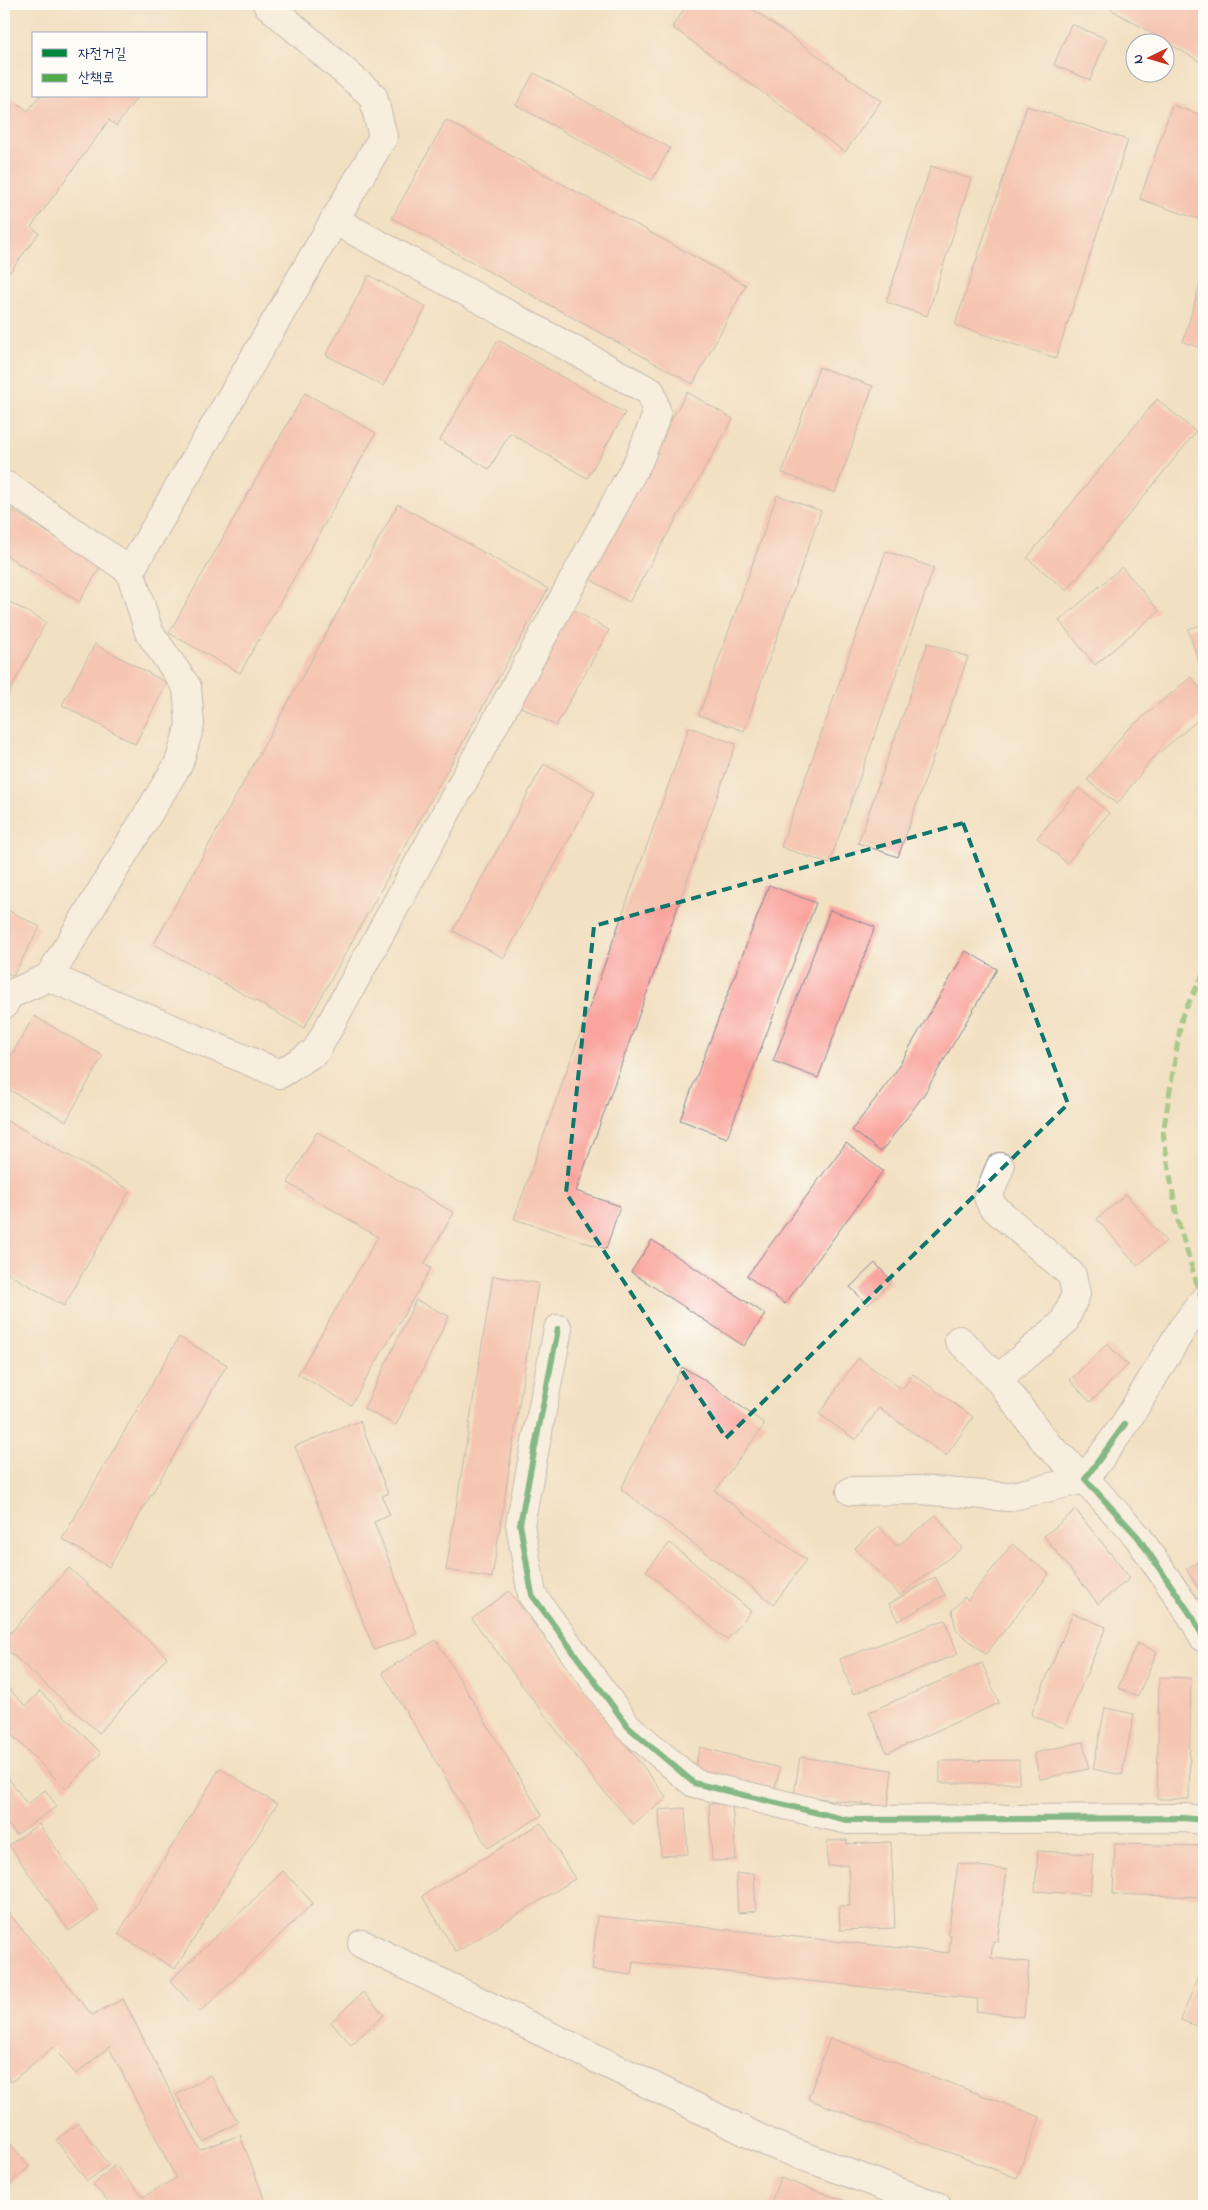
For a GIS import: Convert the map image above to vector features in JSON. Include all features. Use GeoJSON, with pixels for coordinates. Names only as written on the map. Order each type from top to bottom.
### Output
{"type":"FeatureCollection","features":[{"type":"Feature","properties":{"kind":"street"},"geometry":{"type":"LineString","coordinates":[[130,571],[383,137],[374,96],[267,4]]}},
{"type":"Feature","properties":{"kind":"street"},"geometry":{"type":"LineString","coordinates":[[49,977],[280,1074],[316,1051],[639,460],[657,414],[652,392],[334,220]]}},
{"type":"Feature","properties":{"kind":"street"},"geometry":{"type":"LineString","coordinates":[[6,997],[49,977],[179,763],[190,724],[187,687],[149,632],[130,571],[7,486]]}},
{"type":"Feature","properties":{"kind":"street"},"geometry":{"type":"LineString","coordinates":[[998,1379],[1064,1322],[1076,1294],[1072,1275],[992,1206],[988,1197],[1000,1168]]}},
{"type":"Feature","properties":{"kind":"street"},"geometry":{"type":"LineString","coordinates":[[851,1491],[920,1490],[1008,1497],[1085,1479],[1125,1424],[1182,1329],[1204,1300]]}},
{"type":"Feature","properties":{"kind":"street"},"geometry":{"type":"LineString","coordinates":[[558,1329],[520,1524],[532,1594],[628,1727],[694,1783],[847,1820],[1009,1817],[1183,1818],[1204,1820]]}},
{"type":"Feature","properties":{"kind":"street"},"geometry":{"type":"LineString","coordinates":[[960,1340],[998,1379],[1047,1444],[1085,1479],[1138,1537],[1193,1618],[1204,1638]]}},
{"type":"Feature","properties":{"kind":"street"},"geometry":{"type":"LineString","coordinates":[[362,1944],[772,2144],[936,2206]]}},
{"type":"Feature","properties":{"kind":"highlighted area"},"geometry":{"type":"Polygon","coordinates":[[[963,823],[1068,1104],[726,1438],[566,1193],[594,926],[963,823]]]}},
{"type":"Feature","properties":{"kind":"building"},"geometry":{"type":"Polygon","coordinates":[[[688,4],[745,4],[881,101],[845,152],[672,27],[688,4]]]}},
{"type":"Feature","properties":{"kind":"building"},"geometry":{"type":"Polygon","coordinates":[[[1102,4],[1189,4],[1204,13],[1204,64],[1176,48],[1176,32],[1150,32],[1102,4]]]}},
{"type":"Feature","properties":{"kind":"building"},"geometry":{"type":"Polygon","coordinates":[[[1071,24],[1107,39],[1090,80],[1054,65],[1071,24]]]}},
{"type":"Feature","properties":{"kind":"building"},"geometry":{"type":"Polygon","coordinates":[[[534,73],[670,148],[652,180],[516,105],[534,73]]]}},
{"type":"Feature","properties":{"kind":"building"},"geometry":{"type":"Polygon","coordinates":[[[38,98],[137,98],[116,126],[109,120],[31,227],[39,233],[10,272],[4,268],[4,111],[12,99],[28,111],[38,98]]]}},
{"type":"Feature","properties":{"kind":"building"},"geometry":{"type":"Polygon","coordinates":[[[1172,105],[1204,116],[1204,221],[1140,199],[1172,105]]]}},
{"type":"Feature","properties":{"kind":"building"},"geometry":{"type":"Polygon","coordinates":[[[1027,106],[1128,140],[1056,358],[955,325],[1027,106]]]}},
{"type":"Feature","properties":{"kind":"building"},"geometry":{"type":"Polygon","coordinates":[[[446,120],[746,285],[693,384],[392,218],[446,120]]]}},
{"type":"Feature","properties":{"kind":"building"},"geometry":{"type":"Polygon","coordinates":[[[931,166],[971,179],[927,316],[886,302],[931,166]]]}},
{"type":"Feature","properties":{"kind":"building"},"geometry":{"type":"Polygon","coordinates":[[[1204,270],[1204,349],[1183,342],[1204,270]]]}},
{"type":"Feature","properties":{"kind":"building"},"geometry":{"type":"Polygon","coordinates":[[[369,275],[426,307],[383,386],[326,355],[369,275]]]}},
{"type":"Feature","properties":{"kind":"building"},"geometry":{"type":"Polygon","coordinates":[[[498,340],[625,413],[587,478],[510,433],[489,469],[440,440],[498,340]]]}},
{"type":"Feature","properties":{"kind":"building"},"geometry":{"type":"Polygon","coordinates":[[[819,367],[873,386],[835,493],[782,473],[819,367]]]}},
{"type":"Feature","properties":{"kind":"building"},"geometry":{"type":"Polygon","coordinates":[[[687,392],[733,419],[629,602],[583,575],[687,392]]]}},
{"type":"Feature","properties":{"kind":"building"},"geometry":{"type":"Polygon","coordinates":[[[305,393],[376,433],[240,673],[169,633],[305,393]]]}},
{"type":"Feature","properties":{"kind":"building"},"geometry":{"type":"Polygon","coordinates":[[[1157,399],[1196,432],[1067,591],[1027,558],[1157,399]]]}},
{"type":"Feature","properties":{"kind":"building"},"geometry":{"type":"Polygon","coordinates":[[[777,495],[821,511],[744,731],[699,715],[777,495]]]}},
{"type":"Feature","properties":{"kind":"building"},"geometry":{"type":"Polygon","coordinates":[[[398,504],[548,589],[304,1028],[154,944],[398,504]]]}},
{"type":"Feature","properties":{"kind":"building"},"geometry":{"type":"Polygon","coordinates":[[[4,505],[101,566],[79,602],[4,554],[4,505]]]}},
{"type":"Feature","properties":{"kind":"building"},"geometry":{"type":"Polygon","coordinates":[[[886,551],[934,568],[829,864],[781,847],[886,551]]]}},
{"type":"Feature","properties":{"kind":"building"},"geometry":{"type":"Polygon","coordinates":[[[1122,567],[1159,611],[1095,665],[1059,621],[1122,567]]]}},
{"type":"Feature","properties":{"kind":"building"},"geometry":{"type":"Polygon","coordinates":[[[4,599],[46,622],[4,702],[4,599]]]}},
{"type":"Feature","properties":{"kind":"building"},"geometry":{"type":"Polygon","coordinates":[[[567,606],[609,630],[556,726],[514,703],[567,606]]]}},
{"type":"Feature","properties":{"kind":"building"},"geometry":{"type":"Polygon","coordinates":[[[1204,624],[1204,678],[1188,629],[1204,624]]]}},
{"type":"Feature","properties":{"kind":"building"},"geometry":{"type":"Polygon","coordinates":[[[928,643],[968,657],[898,857],[858,843],[928,643]]]}},
{"type":"Feature","properties":{"kind":"building"},"geometry":{"type":"Polygon","coordinates":[[[95,644],[167,683],[135,744],[62,705],[95,644]]]}},
{"type":"Feature","properties":{"kind":"building"},"geometry":{"type":"Polygon","coordinates":[[[1191,677],[1204,693],[1204,715],[1153,758],[1117,804],[1087,780],[1126,731],[1191,677]]]}},
{"type":"Feature","properties":{"kind":"building"},"geometry":{"type":"Polygon","coordinates":[[[689,727],[736,744],[576,1191],[620,1206],[606,1249],[514,1219],[689,727]]]}},
{"type":"Feature","properties":{"kind":"building"},"geometry":{"type":"Polygon","coordinates":[[[544,764],[595,792],[504,958],[453,931],[544,764]]]}},
{"type":"Feature","properties":{"kind":"building"},"geometry":{"type":"Polygon","coordinates":[[[1079,788],[1109,813],[1067,863],[1037,838],[1079,788]]]}},
{"type":"Feature","properties":{"kind":"building"},"geometry":{"type":"Polygon","coordinates":[[[769,885],[816,903],[727,1138],[680,1120],[769,885]]]}},
{"type":"Feature","properties":{"kind":"building"},"geometry":{"type":"Polygon","coordinates":[[[4,908],[40,927],[13,976],[4,971],[4,908]]]}},
{"type":"Feature","properties":{"kind":"building"},"geometry":{"type":"Polygon","coordinates":[[[830,910],[875,927],[818,1078],[773,1061],[830,910]]]}},
{"type":"Feature","properties":{"kind":"building"},"geometry":{"type":"Polygon","coordinates":[[[966,951],[997,969],[923,1096],[881,1152],[852,1130],[894,1074],[966,951]]]}},
{"type":"Feature","properties":{"kind":"building"},"geometry":{"type":"Polygon","coordinates":[[[34,1016],[103,1056],[66,1121],[4,1087],[4,1068],[34,1016]]]}},
{"type":"Feature","properties":{"kind":"building"},"geometry":{"type":"Polygon","coordinates":[[[4,1119],[130,1190],[64,1306],[4,1271],[4,1119]]]}},
{"type":"Feature","properties":{"kind":"building"},"geometry":{"type":"Polygon","coordinates":[[[317,1132],[454,1213],[424,1264],[431,1268],[351,1405],[298,1374],[378,1237],[288,1183],[317,1132]]]}},
{"type":"Feature","properties":{"kind":"building"},"geometry":{"type":"Polygon","coordinates":[[[846,1143],[883,1171],[785,1304],[747,1276],[846,1143]]]}},
{"type":"Feature","properties":{"kind":"building"},"geometry":{"type":"Polygon","coordinates":[[[1126,1194],[1166,1241],[1137,1266],[1097,1219],[1126,1194]]]}},
{"type":"Feature","properties":{"kind":"building"},"geometry":{"type":"Polygon","coordinates":[[[652,1240],[765,1314],[744,1346],[631,1272],[652,1240]]]}},
{"type":"Feature","properties":{"kind":"building"},"geometry":{"type":"Polygon","coordinates":[[[875,1263],[892,1281],[868,1305],[850,1287],[875,1263]]]}},
{"type":"Feature","properties":{"kind":"building"},"geometry":{"type":"Polygon","coordinates":[[[493,1276],[538,1283],[492,1578],[446,1570],[493,1276]]]}},
{"type":"Feature","properties":{"kind":"building"},"geometry":{"type":"Polygon","coordinates":[[[416,1300],[449,1316],[396,1425],[364,1409],[416,1300]]]}},
{"type":"Feature","properties":{"kind":"building"},"geometry":{"type":"Polygon","coordinates":[[[179,1337],[227,1365],[109,1567],[62,1539],[179,1337]]]}},
{"type":"Feature","properties":{"kind":"building"},"geometry":{"type":"Polygon","coordinates":[[[1107,1344],[1128,1365],[1090,1402],[1070,1380],[1107,1344]]]}},
{"type":"Feature","properties":{"kind":"building"},"geometry":{"type":"Polygon","coordinates":[[[858,1358],[902,1389],[913,1374],[973,1417],[946,1456],[879,1408],[856,1440],[819,1414],[858,1358]]]}},
{"type":"Feature","properties":{"kind":"building"},"geometry":{"type":"Polygon","coordinates":[[[682,1367],[703,1379],[765,1424],[715,1491],[806,1560],[774,1604],[621,1489],[682,1367]]]}},
{"type":"Feature","properties":{"kind":"building"},"geometry":{"type":"Polygon","coordinates":[[[360,1421],[388,1494],[382,1496],[390,1515],[374,1522],[417,1634],[374,1650],[295,1446],[360,1421]]]}},
{"type":"Feature","properties":{"kind":"building"},"geometry":{"type":"Polygon","coordinates":[[[1076,1510],[1130,1578],[1098,1604],[1044,1536],[1076,1510]]]}},
{"type":"Feature","properties":{"kind":"building"},"geometry":{"type":"Polygon","coordinates":[[[936,1515],[962,1548],[900,1595],[855,1548],[878,1526],[897,1546],[936,1515]]]}},
{"type":"Feature","properties":{"kind":"building"},"geometry":{"type":"Polygon","coordinates":[[[670,1543],[751,1611],[727,1640],[646,1571],[670,1543]]]}},
{"type":"Feature","properties":{"kind":"building"},"geometry":{"type":"Polygon","coordinates":[[[1012,1544],[1049,1574],[986,1654],[956,1630],[952,1611],[964,1597],[968,1600],[1012,1544]]]}},
{"type":"Feature","properties":{"kind":"building"},"geometry":{"type":"Polygon","coordinates":[[[1204,1558],[1204,1597],[1186,1569],[1204,1558]]]}},
{"type":"Feature","properties":{"kind":"building"},"geometry":{"type":"Polygon","coordinates":[[[69,1568],[167,1657],[99,1733],[4,1647],[4,1640],[69,1568]]]}},
{"type":"Feature","properties":{"kind":"building"},"geometry":{"type":"Polygon","coordinates":[[[935,1577],[945,1595],[898,1621],[889,1604],[935,1577]]]}},
{"type":"Feature","properties":{"kind":"building"},"geometry":{"type":"Polygon","coordinates":[[[509,1591],[667,1798],[633,1824],[594,1780],[472,1619],[509,1591]]]}},
{"type":"Feature","properties":{"kind":"building"},"geometry":{"type":"Polygon","coordinates":[[[1073,1613],[1106,1627],[1064,1728],[1031,1715],[1073,1613]]]}},
{"type":"Feature","properties":{"kind":"building"},"geometry":{"type":"Polygon","coordinates":[[[945,1620],[958,1654],[853,1694],[840,1659],[945,1620]]]}},
{"type":"Feature","properties":{"kind":"building"},"geometry":{"type":"Polygon","coordinates":[[[436,1640],[542,1815],[488,1848],[382,1672],[436,1640]]]}},
{"type":"Feature","properties":{"kind":"building"},"geometry":{"type":"Polygon","coordinates":[[[1137,1643],[1157,1652],[1138,1696],[1118,1688],[1137,1643]]]}},
{"type":"Feature","properties":{"kind":"building"},"geometry":{"type":"Polygon","coordinates":[[[982,1663],[999,1703],[887,1753],[869,1712],[982,1663]]]}},
{"type":"Feature","properties":{"kind":"building"},"geometry":{"type":"Polygon","coordinates":[[[1159,1677],[1191,1678],[1189,1799],[1157,1799],[1159,1677]]]}},
{"type":"Feature","properties":{"kind":"building"},"geometry":{"type":"Polygon","coordinates":[[[4,1684],[26,1706],[40,1691],[101,1753],[66,1789],[4,1727],[4,1684]]]}},
{"type":"Feature","properties":{"kind":"building"},"geometry":{"type":"Polygon","coordinates":[[[1105,1708],[1134,1714],[1122,1775],[1093,1769],[1105,1708]]]}},
{"type":"Feature","properties":{"kind":"building"},"geometry":{"type":"Polygon","coordinates":[[[1083,1742],[1089,1769],[1040,1779],[1034,1753],[1083,1742]]]}},
{"type":"Feature","properties":{"kind":"building"},"geometry":{"type":"Polygon","coordinates":[[[700,1747],[780,1768],[773,1795],[693,1774],[700,1747]]]}},
{"type":"Feature","properties":{"kind":"building"},"geometry":{"type":"Polygon","coordinates":[[[800,1757],[892,1770],[888,1807],[794,1795],[800,1757]]]}},
{"type":"Feature","properties":{"kind":"building"},"geometry":{"type":"Polygon","coordinates":[[[1019,1760],[1019,1783],[940,1783],[940,1761],[1019,1760]]]}},
{"type":"Feature","properties":{"kind":"building"},"geometry":{"type":"Polygon","coordinates":[[[220,1768],[277,1804],[175,1969],[118,1934],[220,1768]]]}},
{"type":"Feature","properties":{"kind":"building"},"geometry":{"type":"Polygon","coordinates":[[[4,1772],[27,1804],[45,1790],[57,1806],[16,1835],[4,1819],[4,1772]]]}},
{"type":"Feature","properties":{"kind":"building"},"geometry":{"type":"Polygon","coordinates":[[[732,1803],[736,1860],[712,1861],[709,1804],[732,1803]]]}},
{"type":"Feature","properties":{"kind":"building"},"geometry":{"type":"Polygon","coordinates":[[[685,1808],[688,1854],[661,1856],[659,1810],[685,1808]]]}},
{"type":"Feature","properties":{"kind":"building"},"geometry":{"type":"Polygon","coordinates":[[[541,1823],[575,1879],[456,1952],[422,1896],[541,1823]]]}},
{"type":"Feature","properties":{"kind":"building"},"geometry":{"type":"Polygon","coordinates":[[[39,1824],[99,1910],[69,1931],[9,1845],[39,1824]]]}},
{"type":"Feature","properties":{"kind":"building"},"geometry":{"type":"Polygon","coordinates":[[[847,1840],[847,1844],[891,1842],[895,1928],[840,1930],[839,1906],[850,1906],[848,1865],[828,1866],[827,1841],[847,1840]]]}},
{"type":"Feature","properties":{"kind":"building"},"geometry":{"type":"Polygon","coordinates":[[[1115,1844],[1203,1846],[1201,1897],[1113,1894],[1115,1844]]]}},
{"type":"Feature","properties":{"kind":"building"},"geometry":{"type":"Polygon","coordinates":[[[1038,1851],[1093,1854],[1090,1895],[1035,1891],[1038,1851]]]}},
{"type":"Feature","properties":{"kind":"building"},"geometry":{"type":"Polygon","coordinates":[[[958,1863],[1007,1870],[997,1942],[993,1941],[991,1958],[1029,1962],[1024,2017],[976,2011],[978,1999],[633,1962],[632,1975],[592,1970],[597,1916],[949,1953],[951,1935],[948,1934],[958,1863]]]}},
{"type":"Feature","properties":{"kind":"building"},"geometry":{"type":"Polygon","coordinates":[[[283,1871],[313,1903],[200,2012],[170,1981],[283,1871]]]}},
{"type":"Feature","properties":{"kind":"building"},"geometry":{"type":"Polygon","coordinates":[[[754,1873],[756,1911],[738,1913],[736,1874],[754,1873]]]}},
{"type":"Feature","properties":{"kind":"building"},"geometry":{"type":"Polygon","coordinates":[[[4,1907],[92,2015],[123,1999],[200,2150],[240,2135],[267,2206],[113,2206],[93,2185],[115,2165],[143,2197],[176,2178],[109,2047],[76,2074],[53,2047],[11,2082],[4,2073],[4,1907]]]}},
{"type":"Feature","properties":{"kind":"building"},"geometry":{"type":"Polygon","coordinates":[[[1199,1973],[1204,1975],[1204,2029],[1181,2020],[1199,1973]]]}},
{"type":"Feature","properties":{"kind":"building"},"geometry":{"type":"Polygon","coordinates":[[[363,1992],[384,2015],[351,2045],[331,2022],[363,1992]]]}},
{"type":"Feature","properties":{"kind":"building"},"geometry":{"type":"Polygon","coordinates":[[[830,2038],[1040,2117],[1017,2178],[808,2099],[830,2038]]]}},
{"type":"Feature","properties":{"kind":"building"},"geometry":{"type":"Polygon","coordinates":[[[210,2075],[238,2122],[204,2142],[176,2095],[210,2075]]]}},
{"type":"Feature","properties":{"kind":"building"},"geometry":{"type":"Polygon","coordinates":[[[78,2123],[109,2165],[87,2181],[56,2140],[78,2123]]]}},
{"type":"Feature","properties":{"kind":"building"},"geometry":{"type":"Polygon","coordinates":[[[4,2136],[29,2167],[4,2189],[4,2136]]]}},
{"type":"Feature","properties":{"kind":"building"},"geometry":{"type":"Polygon","coordinates":[[[780,2178],[860,2206],[770,2206],[780,2178]]]}},
{"type":"Feature","properties":{"kind":"marked path"},"geometry":{"type":"LineString","coordinates":[[1202,1301],[1177,1218],[1163,1133],[1182,1016],[1204,973]]}},
{"type":"Feature","properties":{"kind":"cycle path"},"geometry":{"type":"LineString","coordinates":[[558,1329],[520,1524],[532,1595],[628,1727],[694,1783],[847,1820],[1183,1818],[1204,1820]]}},
{"type":"Feature","properties":{"kind":"cycle path"},"geometry":{"type":"LineString","coordinates":[[1125,1424],[1085,1479],[1138,1537],[1193,1618],[1204,1638]]}}]}
